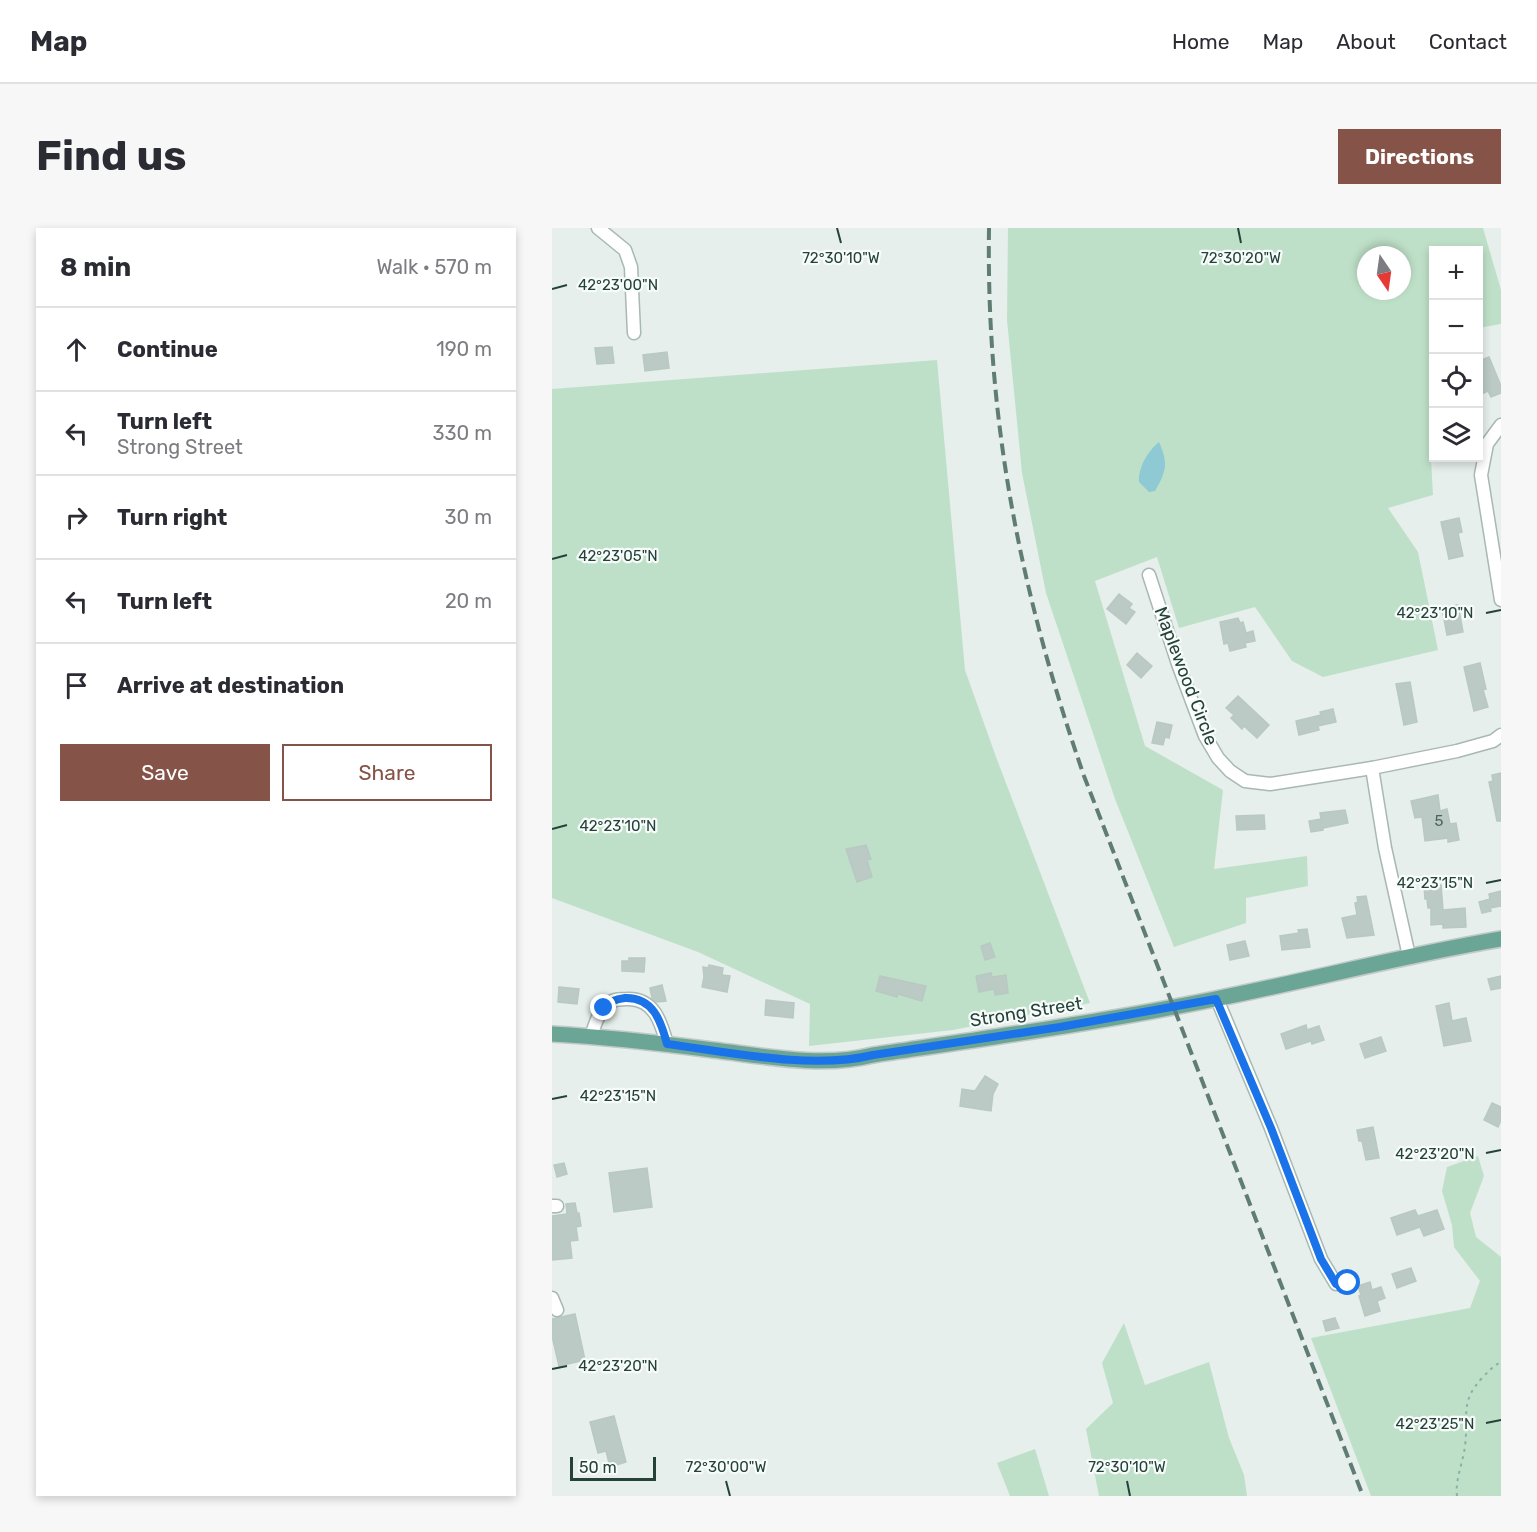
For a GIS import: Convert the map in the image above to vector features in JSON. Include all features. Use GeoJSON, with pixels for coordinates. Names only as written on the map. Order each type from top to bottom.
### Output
{"type":"FeatureCollection","features":[{"type":"Feature","properties":{"kind":"main road","name":"Strong Street"},"geometry":{"type":"LineString","coordinates":[[552,1034],[591,1036],[802,1059],[857,1059],[1060,1027],[1216,999],[1410,956],[1501,939]]}},
{"type":"Feature","properties":{"kind":"street"},"geometry":{"type":"LineString","coordinates":[[598,228],[625,250],[631,267],[633,333]]}},
{"type":"Feature","properties":{"kind":"street"},"geometry":{"type":"LineString","coordinates":[[1501,425],[1487,444],[1481,475],[1501,600]]}},
{"type":"Feature","properties":{"kind":"street","name":"Maplewood Circle"},"geometry":{"type":"LineString","coordinates":[[1149,574],[1178,664],[1205,736],[1218,758],[1230,771],[1245,781],[1269,784],[1372,768],[1457,751],[1493,741],[1501,735]]}},
{"type":"Feature","properties":{"kind":"street"},"geometry":{"type":"LineString","coordinates":[[1372,768],[1385,848],[1410,956]]}},
{"type":"Feature","properties":{"kind":"street"},"geometry":{"type":"LineString","coordinates":[[591,1036],[599,1015],[608,1003],[631,998],[642,1001],[654,1010],[660,1019],[667,1044]]}},
{"type":"Feature","properties":{"kind":"street"},"geometry":{"type":"LineString","coordinates":[[1216,999],[1271,1128],[1321,1259],[1336,1284],[1348,1283]]}},
{"type":"Feature","properties":{"kind":"path"},"geometry":{"type":"LineString","coordinates":[[1457,1496],[1456,1487],[1465,1445],[1466,1405],[1475,1386],[1494,1365],[1501,1362]]}},
{"type":"Feature","properties":{"kind":"green space"},"geometry":{"type":"Polygon","coordinates":[[[1008,228],[1483,228],[1501,290],[1501,324],[1483,327],[1483,246],[1429,246],[1429,462],[1431,462],[1433,495],[1388,508],[1418,552],[1438,650],[1323,677],[1292,661],[1255,607],[1179,628],[1157,557],[1095,581],[1145,746],[1223,790],[1214,869],[1307,856],[1308,886],[1246,898],[1246,923],[1174,947],[1115,799],[1046,593],[1022,473],[1007,320],[1008,228]]]}},
{"type":"Feature","properties":{"kind":"green space"},"geometry":{"type":"Polygon","coordinates":[[[937,360],[965,670],[1090,1003],[953,1030],[809,1046],[810,1004],[698,952],[552,898],[552,389],[937,360]]]}},
{"type":"Feature","properties":{"kind":"green space"},"geometry":{"type":"Polygon","coordinates":[[[1478,1156],[1484,1176],[1470,1213],[1476,1237],[1501,1257],[1501,1496],[1371,1496],[1311,1338],[1470,1308],[1480,1281],[1454,1247],[1452,1225],[1442,1191],[1447,1167],[1478,1156]]]}},
{"type":"Feature","properties":{"kind":"green space"},"geometry":{"type":"Polygon","coordinates":[[[1124,1323],[1145,1385],[1209,1362],[1229,1438],[1244,1475],[1247,1496],[1099,1496],[1086,1429],[1113,1403],[1102,1363],[1124,1323]]]}},
{"type":"Feature","properties":{"kind":"green space"},"geometry":{"type":"Polygon","coordinates":[[[1035,1449],[1049,1496],[1010,1496],[997,1463],[1035,1449]]]}},
{"type":"Feature","properties":{"kind":"water"},"geometry":{"type":"Polygon","coordinates":[[[1159,442],[1165,461],[1164,472],[1155,491],[1149,492],[1139,482],[1140,471],[1151,450],[1159,442]]]}},
{"type":"Feature","properties":{"kind":"building"},"geometry":{"type":"Polygon","coordinates":[[[612,347],[614,363],[597,364],[595,348],[612,347]]]}},
{"type":"Feature","properties":{"kind":"building"},"geometry":{"type":"Polygon","coordinates":[[[667,352],[669,368],[645,371],[643,355],[667,352]]]}},
{"type":"Feature","properties":{"kind":"building"},"geometry":{"type":"Polygon","coordinates":[[[1489,357],[1501,386],[1501,393],[1491,397],[1488,391],[1483,393],[1483,359],[1489,357]]]}},
{"type":"Feature","properties":{"kind":"building"},"geometry":{"type":"Polygon","coordinates":[[[1459,518],[1462,532],[1458,533],[1463,556],[1449,559],[1441,522],[1459,518]]]}},
{"type":"Feature","properties":{"kind":"building"},"geometry":{"type":"Polygon","coordinates":[[[1119,594],[1132,604],[1129,608],[1135,612],[1126,624],[1107,609],[1119,594]]]}},
{"type":"Feature","properties":{"kind":"building"},"geometry":{"type":"Polygon","coordinates":[[[1458,605],[1463,632],[1447,635],[1442,608],[1458,605]]]}},
{"type":"Feature","properties":{"kind":"building"},"geometry":{"type":"Polygon","coordinates":[[[1238,618],[1240,623],[1243,622],[1246,633],[1253,631],[1255,641],[1245,643],[1246,647],[1230,651],[1228,643],[1224,644],[1220,622],[1238,618]]]}},
{"type":"Feature","properties":{"kind":"building"},"geometry":{"type":"Polygon","coordinates":[[[1137,653],[1152,666],[1141,678],[1127,665],[1137,653]]]}},
{"type":"Feature","properties":{"kind":"building"},"geometry":{"type":"Polygon","coordinates":[[[1480,663],[1486,689],[1483,690],[1488,707],[1474,711],[1464,667],[1480,663]]]}},
{"type":"Feature","properties":{"kind":"building"},"geometry":{"type":"Polygon","coordinates":[[[1410,682],[1417,722],[1404,725],[1396,684],[1410,682]]]}},
{"type":"Feature","properties":{"kind":"building"},"geometry":{"type":"Polygon","coordinates":[[[1238,696],[1269,725],[1257,738],[1244,726],[1242,729],[1231,718],[1234,715],[1226,708],[1238,696]]]}},
{"type":"Feature","properties":{"kind":"building"},"geometry":{"type":"Polygon","coordinates":[[[1333,709],[1336,722],[1318,726],[1319,730],[1299,735],[1296,721],[1321,715],[1320,712],[1333,709]]]}},
{"type":"Feature","properties":{"kind":"building"},"geometry":{"type":"Polygon","coordinates":[[[1157,722],[1172,725],[1169,738],[1165,737],[1163,745],[1152,743],[1157,722]]]}},
{"type":"Feature","properties":{"kind":"building"},"geometry":{"type":"Polygon","coordinates":[[[1501,773],[1501,821],[1497,821],[1489,782],[1493,781],[1492,775],[1501,773]]]}},
{"type":"Feature","properties":{"kind":"building"},"geometry":{"type":"Polygon","coordinates":[[[1438,795],[1440,811],[1447,809],[1450,824],[1456,823],[1459,840],[1448,842],[1448,838],[1425,841],[1422,817],[1415,818],[1411,801],[1438,795]]]}},
{"type":"Feature","properties":{"kind":"building"},"geometry":{"type":"Polygon","coordinates":[[[1345,810],[1348,823],[1311,832],[1309,821],[1321,819],[1320,813],[1345,810]]]}},
{"type":"Feature","properties":{"kind":"building"},"geometry":{"type":"Polygon","coordinates":[[[1264,815],[1265,829],[1237,830],[1236,816],[1264,815]]]}},
{"type":"Feature","properties":{"kind":"building"},"geometry":{"type":"Polygon","coordinates":[[[866,845],[871,859],[867,860],[872,877],[857,882],[846,849],[866,845]]]}},
{"type":"Feature","properties":{"kind":"building"},"geometry":{"type":"Polygon","coordinates":[[[1441,885],[1443,910],[1465,908],[1466,927],[1443,928],[1443,924],[1431,925],[1431,908],[1428,908],[1427,899],[1425,899],[1424,886],[1441,885]]]}},
{"type":"Feature","properties":{"kind":"building"},"geometry":{"type":"Polygon","coordinates":[[[1501,891],[1501,906],[1490,908],[1491,911],[1482,913],[1479,902],[1490,899],[1489,894],[1501,891]]]}},
{"type":"Feature","properties":{"kind":"building"},"geometry":{"type":"Polygon","coordinates":[[[1366,896],[1374,935],[1347,938],[1342,918],[1357,915],[1355,903],[1358,902],[1357,897],[1366,896]]]}},
{"type":"Feature","properties":{"kind":"building"},"geometry":{"type":"Polygon","coordinates":[[[1307,929],[1310,947],[1282,950],[1280,936],[1299,933],[1298,930],[1307,929]]]}},
{"type":"Feature","properties":{"kind":"building"},"geometry":{"type":"Polygon","coordinates":[[[1245,941],[1249,956],[1230,960],[1227,945],[1245,941]]]}},
{"type":"Feature","properties":{"kind":"building"},"geometry":{"type":"Polygon","coordinates":[[[990,943],[995,957],[985,960],[981,946],[990,943]]]}},
{"type":"Feature","properties":{"kind":"building"},"geometry":{"type":"Polygon","coordinates":[[[629,958],[645,958],[644,972],[622,971],[622,961],[629,961],[629,958]]]}},
{"type":"Feature","properties":{"kind":"building"},"geometry":{"type":"Polygon","coordinates":[[[709,965],[723,968],[722,975],[730,976],[727,992],[702,987],[703,967],[708,968],[709,965]]]}},
{"type":"Feature","properties":{"kind":"building"},"geometry":{"type":"Polygon","coordinates":[[[991,973],[992,977],[1006,975],[1008,993],[995,995],[994,989],[979,992],[976,976],[991,973]]]}},
{"type":"Feature","properties":{"kind":"building"},"geometry":{"type":"Polygon","coordinates":[[[880,976],[926,986],[922,1001],[876,991],[880,976]]]}},
{"type":"Feature","properties":{"kind":"building"},"geometry":{"type":"Polygon","coordinates":[[[1501,976],[1501,988],[1491,990],[1488,979],[1501,976]]]}},
{"type":"Feature","properties":{"kind":"building"},"geometry":{"type":"Polygon","coordinates":[[[662,985],[666,1001],[657,1002],[652,998],[650,988],[662,985]]]}},
{"type":"Feature","properties":{"kind":"building"},"geometry":{"type":"Polygon","coordinates":[[[559,987],[579,989],[577,1004],[558,1002],[559,987]]]}},
{"type":"Feature","properties":{"kind":"building"},"geometry":{"type":"Polygon","coordinates":[[[766,1000],[794,1003],[793,1018],[765,1015],[766,1000]]]}},
{"type":"Feature","properties":{"kind":"building"},"geometry":{"type":"Polygon","coordinates":[[[1449,1003],[1452,1021],[1466,1018],[1471,1041],[1444,1046],[1436,1006],[1449,1003]]]}},
{"type":"Feature","properties":{"kind":"building"},"geometry":{"type":"Polygon","coordinates":[[[1306,1025],[1307,1030],[1319,1026],[1324,1040],[1312,1044],[1311,1041],[1286,1049],[1281,1034],[1306,1025]]]}},
{"type":"Feature","properties":{"kind":"building"},"geometry":{"type":"Polygon","coordinates":[[[1381,1037],[1386,1051],[1365,1058],[1360,1044],[1381,1037]]]}},
{"type":"Feature","properties":{"kind":"building"},"geometry":{"type":"Polygon","coordinates":[[[985,1076],[998,1084],[993,1094],[991,1111],[960,1106],[962,1089],[975,1091],[985,1076]]]}},
{"type":"Feature","properties":{"kind":"building"},"geometry":{"type":"Polygon","coordinates":[[[1492,1103],[1501,1107],[1501,1120],[1498,1127],[1484,1120],[1492,1103]]]}},
{"type":"Feature","properties":{"kind":"building"},"geometry":{"type":"Polygon","coordinates":[[[1373,1127],[1379,1158],[1366,1160],[1357,1130],[1373,1127]]]}},
{"type":"Feature","properties":{"kind":"building"},"geometry":{"type":"Polygon","coordinates":[[[564,1163],[567,1174],[557,1177],[554,1165],[564,1163]]]}},
{"type":"Feature","properties":{"kind":"building"},"geometry":{"type":"Polygon","coordinates":[[[647,1168],[652,1207],[614,1212],[609,1173],[647,1168]]]}},
{"type":"Feature","properties":{"kind":"building"},"geometry":{"type":"Polygon","coordinates":[[[575,1203],[581,1226],[576,1227],[578,1240],[570,1241],[572,1258],[552,1260],[552,1216],[567,1214],[566,1204],[575,1203]]]}},
{"type":"Feature","properties":{"kind":"building"},"geometry":{"type":"Polygon","coordinates":[[[1415,1210],[1418,1216],[1437,1210],[1444,1229],[1424,1236],[1420,1227],[1397,1235],[1391,1218],[1415,1210]]]}},
{"type":"Feature","properties":{"kind":"building"},"geometry":{"type":"Polygon","coordinates":[[[1411,1268],[1416,1281],[1397,1288],[1392,1274],[1411,1268]]]}},
{"type":"Feature","properties":{"kind":"building"},"geometry":{"type":"Polygon","coordinates":[[[1370,1282],[1372,1290],[1381,1287],[1385,1298],[1377,1301],[1380,1311],[1365,1316],[1358,1286],[1370,1282]]]}},
{"type":"Feature","properties":{"kind":"building"},"geometry":{"type":"Polygon","coordinates":[[[575,1314],[585,1360],[559,1366],[552,1336],[552,1319],[575,1314]]]}},
{"type":"Feature","properties":{"kind":"building"},"geometry":{"type":"Polygon","coordinates":[[[1335,1318],[1339,1328],[1326,1331],[1323,1321],[1335,1318]]]}},
{"type":"Feature","properties":{"kind":"building"},"geometry":{"type":"Polygon","coordinates":[[[614,1416],[626,1462],[610,1467],[606,1451],[598,1453],[590,1422],[614,1416]]]}},
{"type":"Feature","properties":{"kind":"railway"},"geometry":{"type":"LineString","coordinates":[[989,228],[990,300],[1001,439],[1025,574],[1042,641],[1084,776],[1363,1496]]}},
{"type":"Feature","properties":{"kind":"route"},"geometry":{"type":"LineString","coordinates":[[604,1008],[615,1000],[631,998],[642,1001],[654,1010],[660,1019],[667,1044],[759,1056],[830,1060],[857,1059],[1060,1027],[1216,999],[1271,1128],[1321,1259],[1336,1284],[1348,1283]]}}]}
